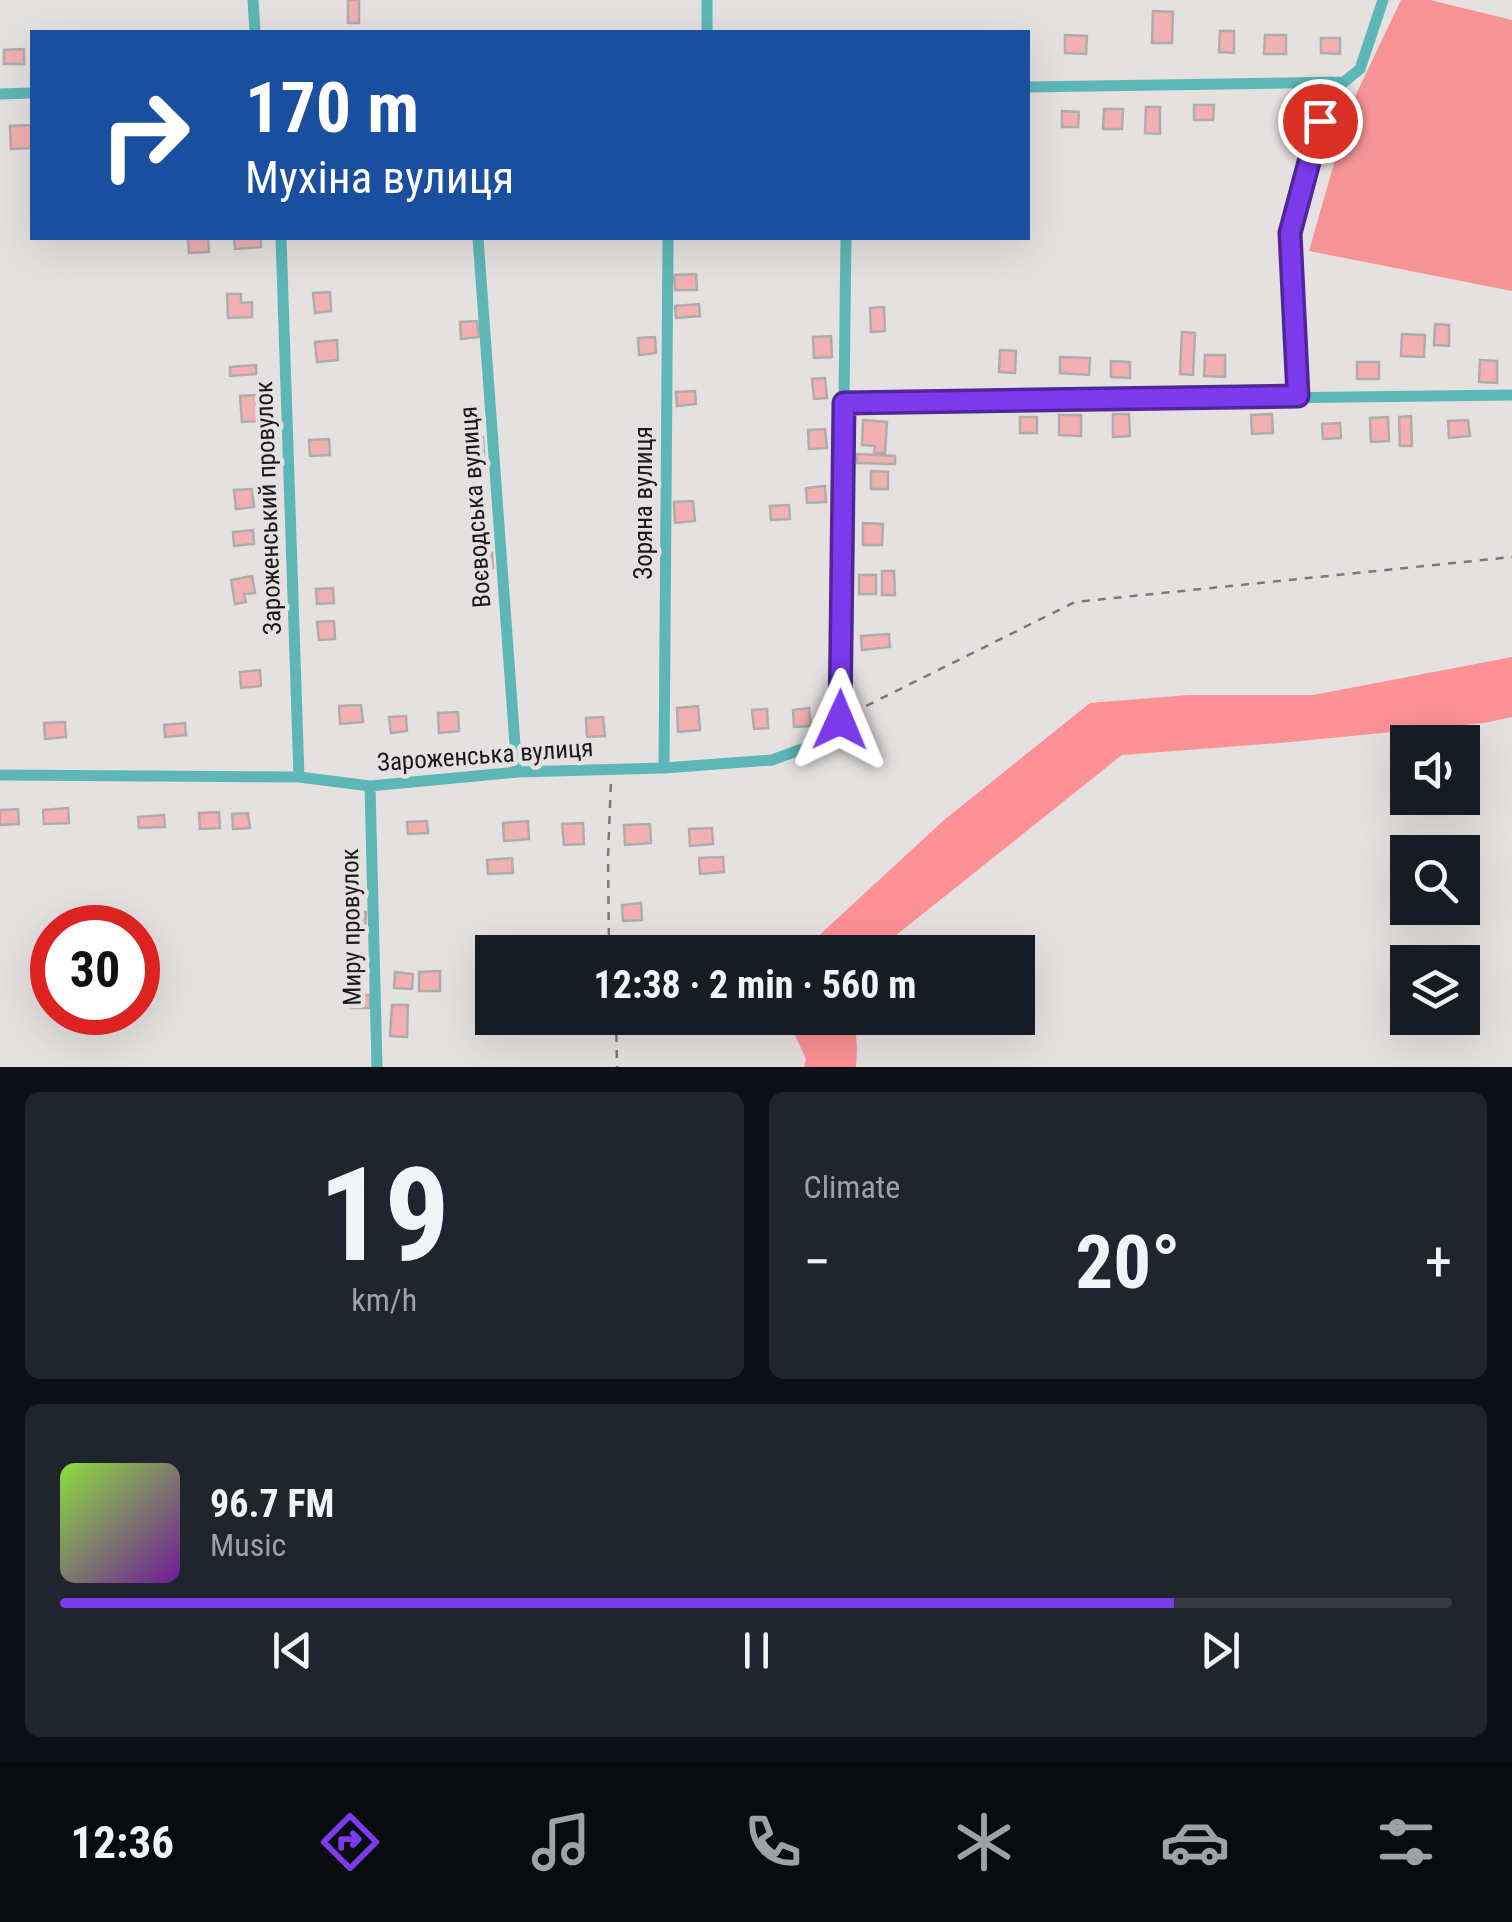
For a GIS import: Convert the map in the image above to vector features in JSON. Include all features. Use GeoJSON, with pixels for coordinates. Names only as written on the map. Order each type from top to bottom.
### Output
{"type":"FeatureCollection","features":[{"type":"Feature","properties":{"kind":"street"},"geometry":{"type":"LineString","coordinates":[[254,0],[255,30]]}},
{"type":"Feature","properties":{"kind":"street"},"geometry":{"type":"LineString","coordinates":[[706,30],[708,0]]}},
{"type":"Feature","properties":{"kind":"street"},"geometry":{"type":"LineString","coordinates":[[1030,87],[1344,82],[1360,69],[1383,0]]}},
{"type":"Feature","properties":{"kind":"street"},"geometry":{"type":"LineString","coordinates":[[1298,396],[1290,233],[1330,84]]}},
{"type":"Feature","properties":{"kind":"street"},"geometry":{"type":"LineString","coordinates":[[0,94],[30,93]]}},
{"type":"Feature","properties":{"kind":"street","name":"Зароженський провулок"},"geometry":{"type":"LineString","coordinates":[[281,240],[299,777]]}},
{"type":"Feature","properties":{"kind":"street","name":"Воєводська вулиця"},"geometry":{"type":"LineString","coordinates":[[478,240],[517,772]]}},
{"type":"Feature","properties":{"kind":"street","name":"Зоряна вулиця"},"geometry":{"type":"LineString","coordinates":[[664,768],[668,240]]}},
{"type":"Feature","properties":{"kind":"street"},"geometry":{"type":"LineString","coordinates":[[840,720],[846,240]]}},
{"type":"Feature","properties":{"kind":"street"},"geometry":{"type":"LineString","coordinates":[[844,403],[1512,395]]}},
{"type":"Feature","properties":{"kind":"street","name":"Зароженська вулиця"},"geometry":{"type":"LineString","coordinates":[[0,775],[299,777],[370,786],[517,772],[664,768],[772,760],[819,743],[840,720]]}},
{"type":"Feature","properties":{"kind":"street","name":"Миру провулок"},"geometry":{"type":"LineString","coordinates":[[370,786],[377,1067]]}},
{"type":"Feature","properties":{"kind":"path"},"geometry":{"type":"LineString","coordinates":[[840,720],[1075,602],[1512,557]]}},
{"type":"Feature","properties":{"kind":"path"},"geometry":{"type":"LineString","coordinates":[[609,935],[612,770]]}},
{"type":"Feature","properties":{"kind":"path"},"geometry":{"type":"LineString","coordinates":[[616,1035],[617,1067]]}},
{"type":"Feature","properties":{"kind":"shaded area"},"geometry":{"type":"Polygon","coordinates":[[[1401,0],[1430,0],[1512,20],[1512,291],[1309,251],[1350,107],[1401,0]]]}},
{"type":"Feature","properties":{"kind":"shaded area"},"geometry":{"type":"Polygon","coordinates":[[[1512,657],[1512,717],[1464,725],[1390,725],[1390,732],[1122,755],[896,935],[819,935],[944,820],[1090,703],[1188,695],[1313,695],[1512,657]]]}},
{"type":"Feature","properties":{"kind":"shaded area"},"geometry":{"type":"Polygon","coordinates":[[[795,1035],[856,1035],[856,1067],[804,1067],[806,1059],[795,1035]]]}},
{"type":"Feature","properties":{"kind":"building"},"geometry":{"type":"Polygon","coordinates":[[[348,0],[359,0],[359,23],[348,23],[348,0]]]}},
{"type":"Feature","properties":{"kind":"building"},"geometry":{"type":"Polygon","coordinates":[[[1153,11],[1173,12],[1172,43],[1152,43],[1153,11]]]}},
{"type":"Feature","properties":{"kind":"building"},"geometry":{"type":"Polygon","coordinates":[[[1220,31],[1234,31],[1234,53],[1219,52],[1220,31]]]}},
{"type":"Feature","properties":{"kind":"building"},"geometry":{"type":"Polygon","coordinates":[[[1065,35],[1087,36],[1086,54],[1065,53],[1065,35]]]}},
{"type":"Feature","properties":{"kind":"building"},"geometry":{"type":"Polygon","coordinates":[[[1265,35],[1286,35],[1286,54],[1264,54],[1265,35]]]}},
{"type":"Feature","properties":{"kind":"building"},"geometry":{"type":"Polygon","coordinates":[[[1321,38],[1340,38],[1340,54],[1321,53],[1321,38]]]}},
{"type":"Feature","properties":{"kind":"building"},"geometry":{"type":"Polygon","coordinates":[[[24,49],[24,64],[4,64],[4,50],[24,49]]]}},
{"type":"Feature","properties":{"kind":"building"},"geometry":{"type":"Polygon","coordinates":[[[1194,105],[1214,105],[1213,120],[1194,120],[1194,105]]]}},
{"type":"Feature","properties":{"kind":"building"},"geometry":{"type":"Polygon","coordinates":[[[1146,107],[1160,107],[1160,134],[1145,133],[1146,107]]]}},
{"type":"Feature","properties":{"kind":"building"},"geometry":{"type":"Polygon","coordinates":[[[1104,109],[1123,109],[1122,129],[1103,129],[1104,109]]]}},
{"type":"Feature","properties":{"kind":"building"},"geometry":{"type":"Polygon","coordinates":[[[1062,111],[1079,112],[1078,127],[1062,127],[1062,111]]]}},
{"type":"Feature","properties":{"kind":"building"},"geometry":{"type":"Polygon","coordinates":[[[30,125],[30,148],[11,149],[10,126],[30,125]]]}},
{"type":"Feature","properties":{"kind":"building"},"geometry":{"type":"Polygon","coordinates":[[[188,240],[208,240],[209,252],[189,253],[188,240]]]}},
{"type":"Feature","properties":{"kind":"building"},"geometry":{"type":"Polygon","coordinates":[[[234,240],[261,240],[261,247],[235,249],[234,240]]]}},
{"type":"Feature","properties":{"kind":"building"},"geometry":{"type":"Polygon","coordinates":[[[696,274],[697,290],[675,290],[674,275],[696,274]]]}},
{"type":"Feature","properties":{"kind":"building"},"geometry":{"type":"Polygon","coordinates":[[[330,292],[331,311],[315,313],[313,293],[330,292]]]}},
{"type":"Feature","properties":{"kind":"building"},"geometry":{"type":"Polygon","coordinates":[[[227,294],[241,294],[241,303],[252,302],[252,317],[228,318],[227,294]]]}},
{"type":"Feature","properties":{"kind":"building"},"geometry":{"type":"Polygon","coordinates":[[[699,304],[700,316],[676,318],[675,306],[699,304]]]}},
{"type":"Feature","properties":{"kind":"building"},"geometry":{"type":"Polygon","coordinates":[[[884,307],[885,331],[871,332],[870,308],[884,307]]]}},
{"type":"Feature","properties":{"kind":"building"},"geometry":{"type":"Polygon","coordinates":[[[477,321],[479,337],[461,339],[460,322],[477,321]]]}},
{"type":"Feature","properties":{"kind":"building"},"geometry":{"type":"Polygon","coordinates":[[[1435,324],[1449,325],[1449,346],[1434,345],[1435,324]]]}},
{"type":"Feature","properties":{"kind":"building"},"geometry":{"type":"Polygon","coordinates":[[[1182,332],[1195,333],[1193,375],[1180,374],[1182,332]]]}},
{"type":"Feature","properties":{"kind":"building"},"geometry":{"type":"Polygon","coordinates":[[[1402,334],[1425,335],[1424,357],[1401,356],[1402,334]]]}},
{"type":"Feature","properties":{"kind":"building"},"geometry":{"type":"Polygon","coordinates":[[[831,336],[832,357],[814,358],[813,337],[831,336]]]}},
{"type":"Feature","properties":{"kind":"building"},"geometry":{"type":"Polygon","coordinates":[[[655,337],[656,353],[639,355],[638,338],[655,337]]]}},
{"type":"Feature","properties":{"kind":"building"},"geometry":{"type":"Polygon","coordinates":[[[337,340],[338,360],[317,362],[315,342],[337,340]]]}},
{"type":"Feature","properties":{"kind":"building"},"geometry":{"type":"Polygon","coordinates":[[[1000,350],[1016,351],[1015,373],[999,372],[1000,350]]]}},
{"type":"Feature","properties":{"kind":"building"},"geometry":{"type":"Polygon","coordinates":[[[1205,355],[1225,355],[1225,377],[1204,376],[1205,355]]]}},
{"type":"Feature","properties":{"kind":"building"},"geometry":{"type":"Polygon","coordinates":[[[1060,357],[1090,358],[1089,375],[1060,373],[1060,357]]]}},
{"type":"Feature","properties":{"kind":"building"},"geometry":{"type":"Polygon","coordinates":[[[1480,360],[1497,361],[1497,383],[1479,382],[1480,360]]]}},
{"type":"Feature","properties":{"kind":"building"},"geometry":{"type":"Polygon","coordinates":[[[1111,361],[1130,362],[1130,378],[1111,377],[1111,361]]]}},
{"type":"Feature","properties":{"kind":"building"},"geometry":{"type":"Polygon","coordinates":[[[1357,362],[1379,362],[1379,379],[1357,379],[1357,362]]]}},
{"type":"Feature","properties":{"kind":"building"},"geometry":{"type":"Polygon","coordinates":[[[256,365],[256,374],[230,376],[230,367],[256,365]]]}},
{"type":"Feature","properties":{"kind":"building"},"geometry":{"type":"Polygon","coordinates":[[[825,378],[827,398],[814,399],[812,379],[825,378]]]}},
{"type":"Feature","properties":{"kind":"building"},"geometry":{"type":"Polygon","coordinates":[[[695,391],[696,404],[677,406],[676,392],[695,391]]]}},
{"type":"Feature","properties":{"kind":"building"},"geometry":{"type":"Polygon","coordinates":[[[257,395],[259,421],[242,422],[240,396],[257,395]]]}},
{"type":"Feature","properties":{"kind":"building"},"geometry":{"type":"Polygon","coordinates":[[[1113,414],[1129,414],[1130,436],[1113,437],[1113,414]]]}},
{"type":"Feature","properties":{"kind":"building"},"geometry":{"type":"Polygon","coordinates":[[[1272,414],[1273,433],[1252,434],[1251,415],[1272,414]]]}},
{"type":"Feature","properties":{"kind":"building"},"geometry":{"type":"Polygon","coordinates":[[[1059,415],[1081,415],[1081,436],[1059,435],[1059,415]]]}},
{"type":"Feature","properties":{"kind":"building"},"geometry":{"type":"Polygon","coordinates":[[[1411,416],[1412,446],[1400,446],[1399,417],[1411,416]]]}},
{"type":"Feature","properties":{"kind":"building"},"geometry":{"type":"Polygon","coordinates":[[[1020,417],[1037,417],[1037,433],[1020,433],[1020,417]]]}},
{"type":"Feature","properties":{"kind":"building"},"geometry":{"type":"Polygon","coordinates":[[[1388,417],[1389,441],[1371,442],[1370,418],[1388,417]]]}},
{"type":"Feature","properties":{"kind":"building"},"geometry":{"type":"Polygon","coordinates":[[[863,420],[887,422],[885,453],[874,453],[875,446],[862,445],[863,420]]]}},
{"type":"Feature","properties":{"kind":"building"},"geometry":{"type":"Polygon","coordinates":[[[1468,420],[1470,436],[1449,438],[1448,421],[1468,420]]]}},
{"type":"Feature","properties":{"kind":"building"},"geometry":{"type":"Polygon","coordinates":[[[1340,423],[1341,438],[1323,439],[1322,424],[1340,423]]]}},
{"type":"Feature","properties":{"kind":"building"},"geometry":{"type":"Polygon","coordinates":[[[825,429],[827,448],[809,449],[808,430],[825,429]]]}},
{"type":"Feature","properties":{"kind":"building"},"geometry":{"type":"Polygon","coordinates":[[[483,437],[484,454],[469,455],[468,438],[483,437]]]}},
{"type":"Feature","properties":{"kind":"building"},"geometry":{"type":"Polygon","coordinates":[[[329,439],[330,455],[310,456],[309,440],[329,439]]]}},
{"type":"Feature","properties":{"kind":"building"},"geometry":{"type":"Polygon","coordinates":[[[857,454],[895,456],[895,464],[857,463],[857,454]]]}},
{"type":"Feature","properties":{"kind":"building"},"geometry":{"type":"Polygon","coordinates":[[[871,471],[888,472],[888,489],[871,489],[871,471]]]}},
{"type":"Feature","properties":{"kind":"building"},"geometry":{"type":"Polygon","coordinates":[[[825,486],[826,502],[807,503],[806,488],[825,486]]]}},
{"type":"Feature","properties":{"kind":"building"},"geometry":{"type":"Polygon","coordinates":[[[252,489],[254,507],[236,509],[234,490],[252,489]]]}},
{"type":"Feature","properties":{"kind":"building"},"geometry":{"type":"Polygon","coordinates":[[[693,501],[695,521],[675,523],[674,502],[693,501]]]}},
{"type":"Feature","properties":{"kind":"building"},"geometry":{"type":"Polygon","coordinates":[[[789,505],[790,519],[771,520],[770,506],[789,505]]]}},
{"type":"Feature","properties":{"kind":"building"},"geometry":{"type":"Polygon","coordinates":[[[863,523],[883,524],[882,545],[863,545],[863,523]]]}},
{"type":"Feature","properties":{"kind":"building"},"geometry":{"type":"Polygon","coordinates":[[[253,530],[254,544],[234,546],[233,532],[253,530]]]}},
{"type":"Feature","properties":{"kind":"building"},"geometry":{"type":"Polygon","coordinates":[[[492,553],[493,568],[474,569],[473,555],[492,553]]]}},
{"type":"Feature","properties":{"kind":"building"},"geometry":{"type":"Polygon","coordinates":[[[882,571],[894,571],[895,595],[882,595],[882,571]]]}},
{"type":"Feature","properties":{"kind":"building"},"geometry":{"type":"Polygon","coordinates":[[[859,575],[876,575],[876,594],[859,594],[859,575]]]}},
{"type":"Feature","properties":{"kind":"building"},"geometry":{"type":"Polygon","coordinates":[[[252,576],[255,593],[244,594],[246,602],[235,604],[231,580],[252,576]]]}},
{"type":"Feature","properties":{"kind":"building"},"geometry":{"type":"Polygon","coordinates":[[[333,588],[334,603],[317,604],[316,589],[333,588]]]}},
{"type":"Feature","properties":{"kind":"building"},"geometry":{"type":"Polygon","coordinates":[[[334,621],[335,639],[319,640],[317,622],[334,621]]]}},
{"type":"Feature","properties":{"kind":"building"},"geometry":{"type":"Polygon","coordinates":[[[889,634],[890,647],[862,650],[861,636],[889,634]]]}},
{"type":"Feature","properties":{"kind":"building"},"geometry":{"type":"Polygon","coordinates":[[[260,670],[261,686],[241,688],[240,672],[260,670]]]}},
{"type":"Feature","properties":{"kind":"building"},"geometry":{"type":"Polygon","coordinates":[[[361,705],[363,722],[340,724],[339,706],[361,705]]]}},
{"type":"Feature","properties":{"kind":"building"},"geometry":{"type":"Polygon","coordinates":[[[698,706],[700,730],[678,732],[677,708],[698,706]]]}},
{"type":"Feature","properties":{"kind":"building"},"geometry":{"type":"Polygon","coordinates":[[[809,708],[811,726],[794,727],[793,710],[809,708]]]}},
{"type":"Feature","properties":{"kind":"building"},"geometry":{"type":"Polygon","coordinates":[[[767,709],[768,728],[754,729],[752,710],[767,709]]]}},
{"type":"Feature","properties":{"kind":"building"},"geometry":{"type":"Polygon","coordinates":[[[458,712],[459,731],[439,733],[438,713],[458,712]]]}},
{"type":"Feature","properties":{"kind":"building"},"geometry":{"type":"Polygon","coordinates":[[[406,716],[407,731],[391,733],[389,717],[406,716]]]}},
{"type":"Feature","properties":{"kind":"building"},"geometry":{"type":"Polygon","coordinates":[[[603,717],[605,736],[587,737],[586,718],[603,717]]]}},
{"type":"Feature","properties":{"kind":"building"},"geometry":{"type":"Polygon","coordinates":[[[65,722],[66,737],[45,739],[44,723],[65,722]]]}},
{"type":"Feature","properties":{"kind":"building"},"geometry":{"type":"Polygon","coordinates":[[[185,723],[186,735],[165,737],[164,725],[185,723]]]}},
{"type":"Feature","properties":{"kind":"building"},"geometry":{"type":"Polygon","coordinates":[[[68,808],[69,823],[44,824],[43,810],[68,808]]]}},
{"type":"Feature","properties":{"kind":"building"},"geometry":{"type":"Polygon","coordinates":[[[18,809],[19,824],[0,825],[0,810],[18,809]]]}},
{"type":"Feature","properties":{"kind":"building"},"geometry":{"type":"Polygon","coordinates":[[[219,812],[220,828],[200,829],[199,813],[219,812]]]}},
{"type":"Feature","properties":{"kind":"building"},"geometry":{"type":"Polygon","coordinates":[[[248,813],[250,828],[233,829],[232,814],[248,813]]]}},
{"type":"Feature","properties":{"kind":"building"},"geometry":{"type":"Polygon","coordinates":[[[164,815],[165,827],[139,828],[138,817],[164,815]]]}},
{"type":"Feature","properties":{"kind":"building"},"geometry":{"type":"Polygon","coordinates":[[[427,821],[428,833],[408,834],[407,822],[427,821]]]}},
{"type":"Feature","properties":{"kind":"building"},"geometry":{"type":"Polygon","coordinates":[[[528,821],[529,839],[504,841],[503,823],[528,821]]]}},
{"type":"Feature","properties":{"kind":"building"},"geometry":{"type":"Polygon","coordinates":[[[583,823],[584,844],[564,845],[562,824],[583,823]]]}},
{"type":"Feature","properties":{"kind":"building"},"geometry":{"type":"Polygon","coordinates":[[[650,824],[651,843],[625,845],[624,825],[650,824]]]}},
{"type":"Feature","properties":{"kind":"building"},"geometry":{"type":"Polygon","coordinates":[[[712,828],[713,844],[690,846],[689,829],[712,828]]]}},
{"type":"Feature","properties":{"kind":"building"},"geometry":{"type":"Polygon","coordinates":[[[723,857],[724,872],[700,874],[699,858],[723,857]]]}},
{"type":"Feature","properties":{"kind":"building"},"geometry":{"type":"Polygon","coordinates":[[[512,858],[513,873],[488,874],[487,860],[512,858]]]}},
{"type":"Feature","properties":{"kind":"building"},"geometry":{"type":"Polygon","coordinates":[[[641,903],[642,920],[623,921],[622,905],[641,903]]]}},
{"type":"Feature","properties":{"kind":"building"},"geometry":{"type":"Polygon","coordinates":[[[350,912],[366,912],[365,930],[350,930],[350,912]]]}},
{"type":"Feature","properties":{"kind":"building"},"geometry":{"type":"Polygon","coordinates":[[[440,971],[440,991],[419,991],[419,972],[440,971]]]}},
{"type":"Feature","properties":{"kind":"building"},"geometry":{"type":"Polygon","coordinates":[[[395,972],[413,974],[412,989],[394,988],[395,972]]]}},
{"type":"Feature","properties":{"kind":"building"},"geometry":{"type":"Polygon","coordinates":[[[350,995],[370,995],[370,1008],[350,1008],[350,995]]]}},
{"type":"Feature","properties":{"kind":"building"},"geometry":{"type":"Polygon","coordinates":[[[392,1005],[408,1005],[407,1037],[390,1036],[392,1005]]]}},
{"type":"Feature","properties":{"kind":"route"},"geometry":{"type":"LineString","coordinates":[[840,720],[844,403],[1298,396],[1290,233],[1320,121]]}}]}
